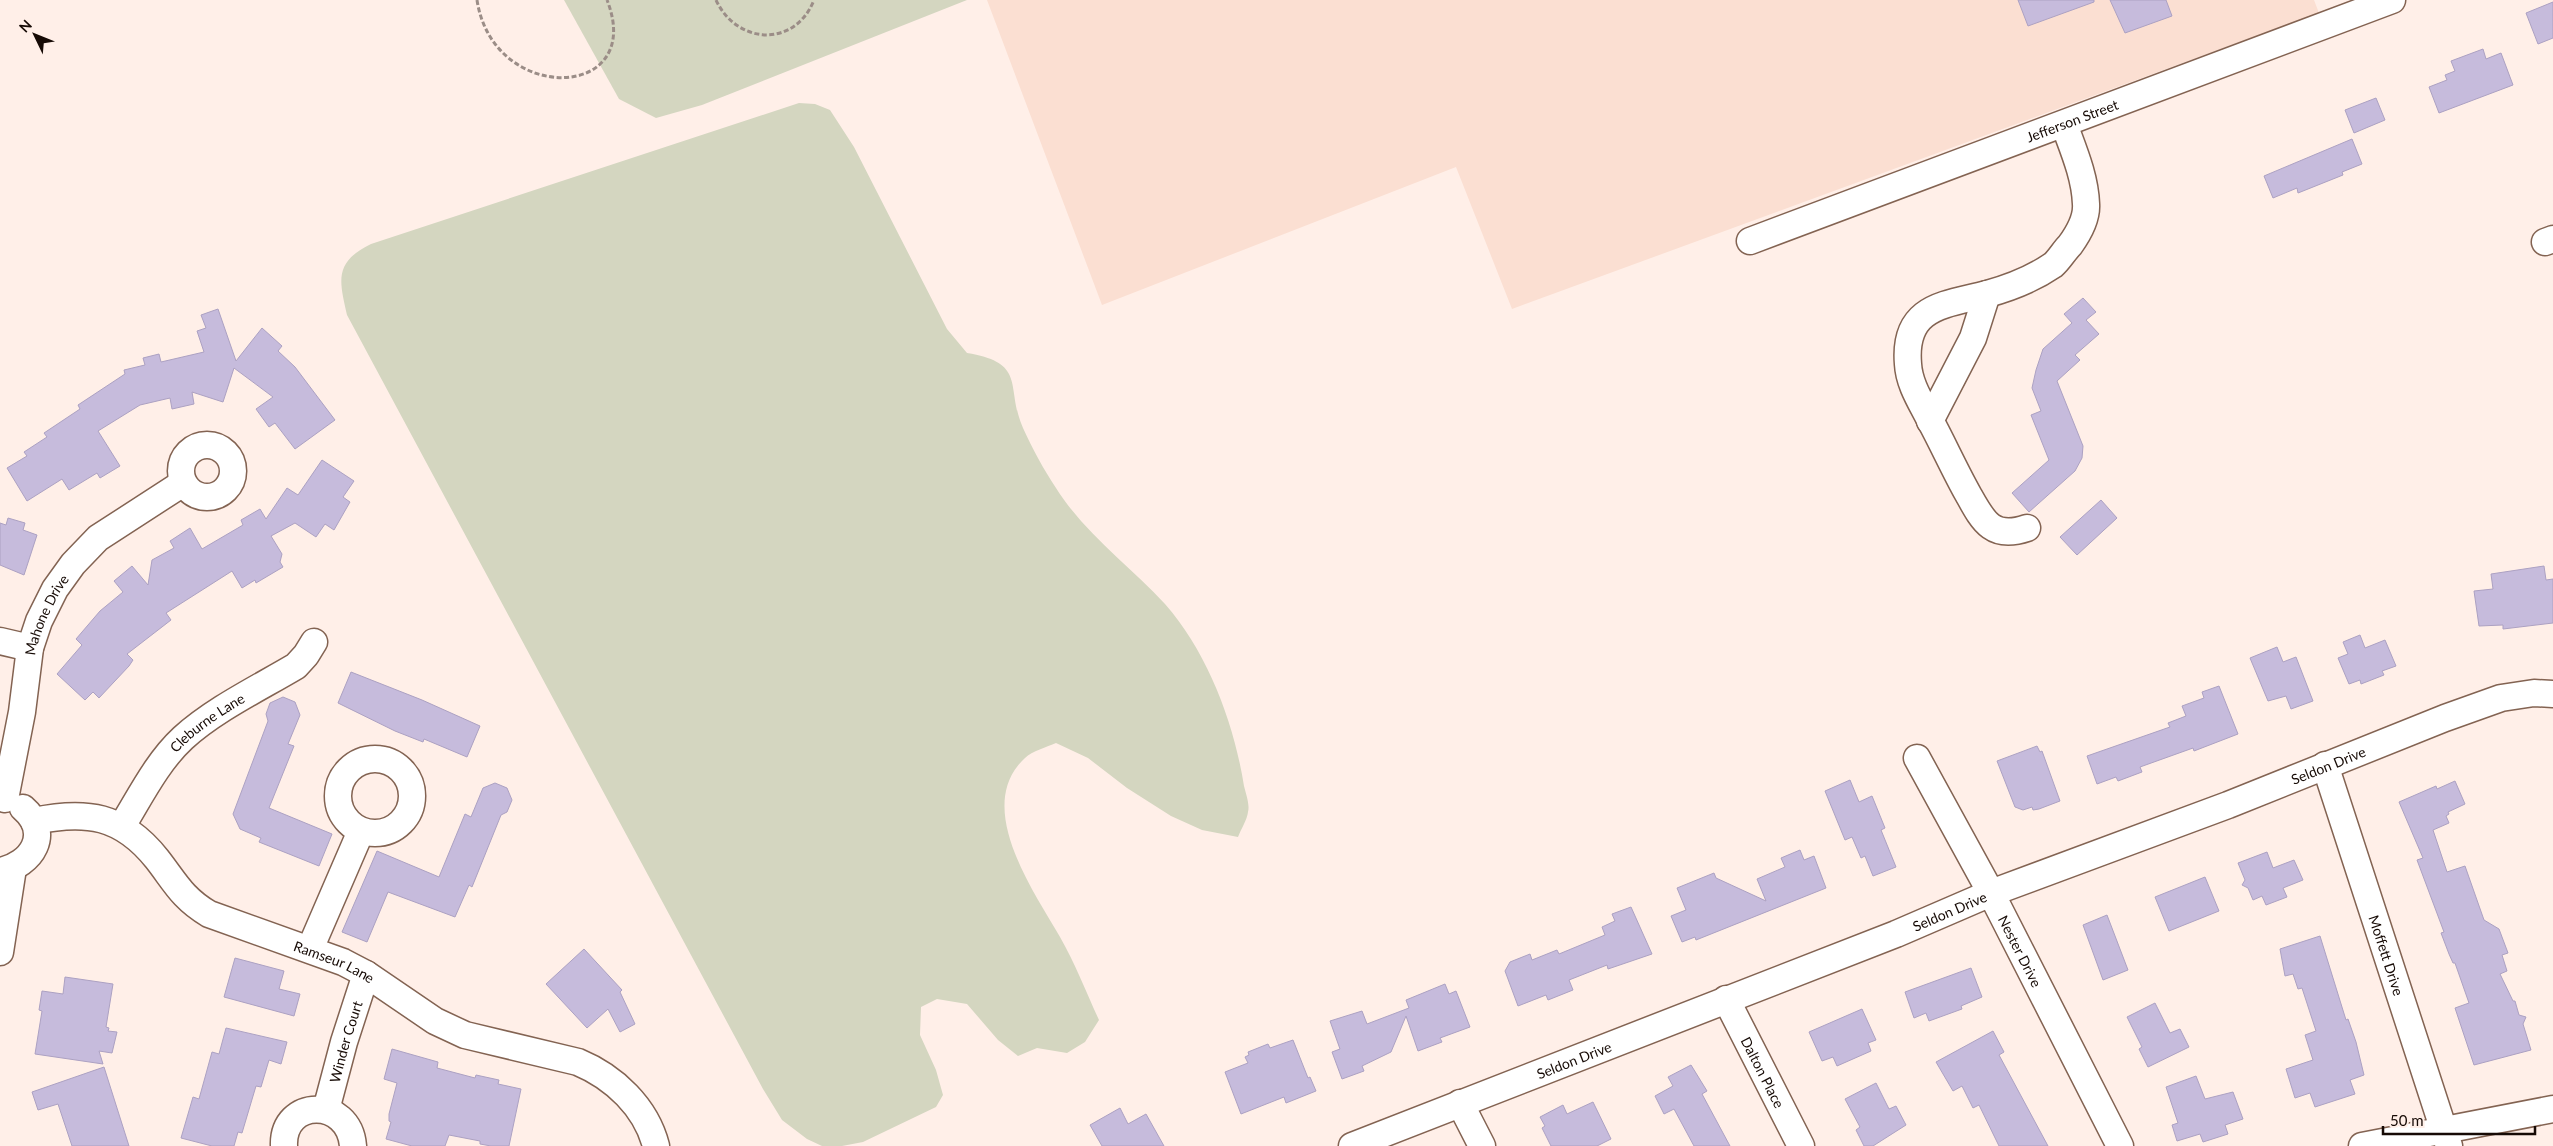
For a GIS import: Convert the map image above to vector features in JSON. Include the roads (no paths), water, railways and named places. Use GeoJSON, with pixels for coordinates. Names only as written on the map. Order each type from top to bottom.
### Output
{"type":"FeatureCollection","features":[{"type":"Feature","properties":{"kind":"street","name":"Jefferson Street"},"geometry":{"type":"LineString","coordinates":[[1750,241],[2392,0]]}},
{"type":"Feature","properties":{"kind":"street"},"geometry":{"type":"LineString","coordinates":[[2027,528],[2011,534],[1991,528],[1953,468],[1910,380],[1908,364],[1911,333],[1933,308],[1951,301],[1987,294],[2028,279],[2054,264],[2073,241],[2083,221],[2086,205],[2085,191],[2064,124]]}},
{"type":"Feature","properties":{"kind":"street"},"geometry":{"type":"LineString","coordinates":[[1930,421],[1972,338],[1987,294]]}},
{"type":"Feature","properties":{"kind":"street","name":"Mahone Drive"},"geometry":{"type":"LineString","coordinates":[[2,799],[22,712],[30,648],[55,589],[73,564],[111,529],[183,483]]}},
{"type":"Feature","properties":{"kind":"street"},"geometry":{"type":"LineString","coordinates":[[0,640],[30,648]]}},
{"type":"Feature","properties":{"kind":"street","name":"Cleburne Lane"},"geometry":{"type":"LineString","coordinates":[[122,826],[159,767],[183,738],[218,713],[296,666],[314,642]]}},
{"type":"Feature","properties":{"kind":"street","name":"Seldon Drive"},"geometry":{"type":"LineString","coordinates":[[1352,1146],[1896,934],[1991,893],[2228,805],[2325,765],[2501,698],[2534,693],[2553,694]]}},
{"type":"Feature","properties":{"kind":"street","name":"Nester Drive"},"geometry":{"type":"LineString","coordinates":[[1917,758],[1991,893],[2120,1146]]}},
{"type":"Feature","properties":{"kind":"street","name":"Moffett Drive"},"geometry":{"type":"LineString","coordinates":[[2325,765],[2446,1138]]}},
{"type":"Feature","properties":{"kind":"street"},"geometry":{"type":"LineString","coordinates":[[0,952],[6,869],[28,858],[35,847],[37,834],[34,821],[18,804],[2,799]]}},
{"type":"Feature","properties":{"kind":"street","name":"Ramseur Lane"},"geometry":{"type":"LineString","coordinates":[[34,821],[61,815],[83,815],[99,817],[122,826],[142,841],[192,904],[209,914],[343,962],[366,974],[435,1021],[465,1035],[578,1062],[595,1069],[614,1082],[641,1111],[653,1133],[656,1146]]}},
{"type":"Feature","properties":{"kind":"street"},"geometry":{"type":"LineString","coordinates":[[310,949],[361,831]]}},
{"type":"Feature","properties":{"kind":"street","name":"Winder Court"},"geometry":{"type":"LineString","coordinates":[[326,1110],[344,1042],[366,974]]}},
{"type":"Feature","properties":{"kind":"street","name":"Dalton Place"},"geometry":{"type":"LineString","coordinates":[[1726,999],[1801,1146]]}},
{"type":"Feature","properties":{"kind":"street"},"geometry":{"type":"LineString","coordinates":[[1460,1103],[1482,1146]]}},
{"type":"Feature","properties":{"kind":"street"},"geometry":{"type":"LineString","coordinates":[[284,1146],[283,1138],[287,1127],[297,1115],[311,1109],[326,1110],[338,1116],[348,1127],[353,1146]]}},
{"type":"Feature","properties":{"kind":"street"},"geometry":{"type":"LineString","coordinates":[[2362,1146],[2446,1138],[2553,1109]]}}]}
